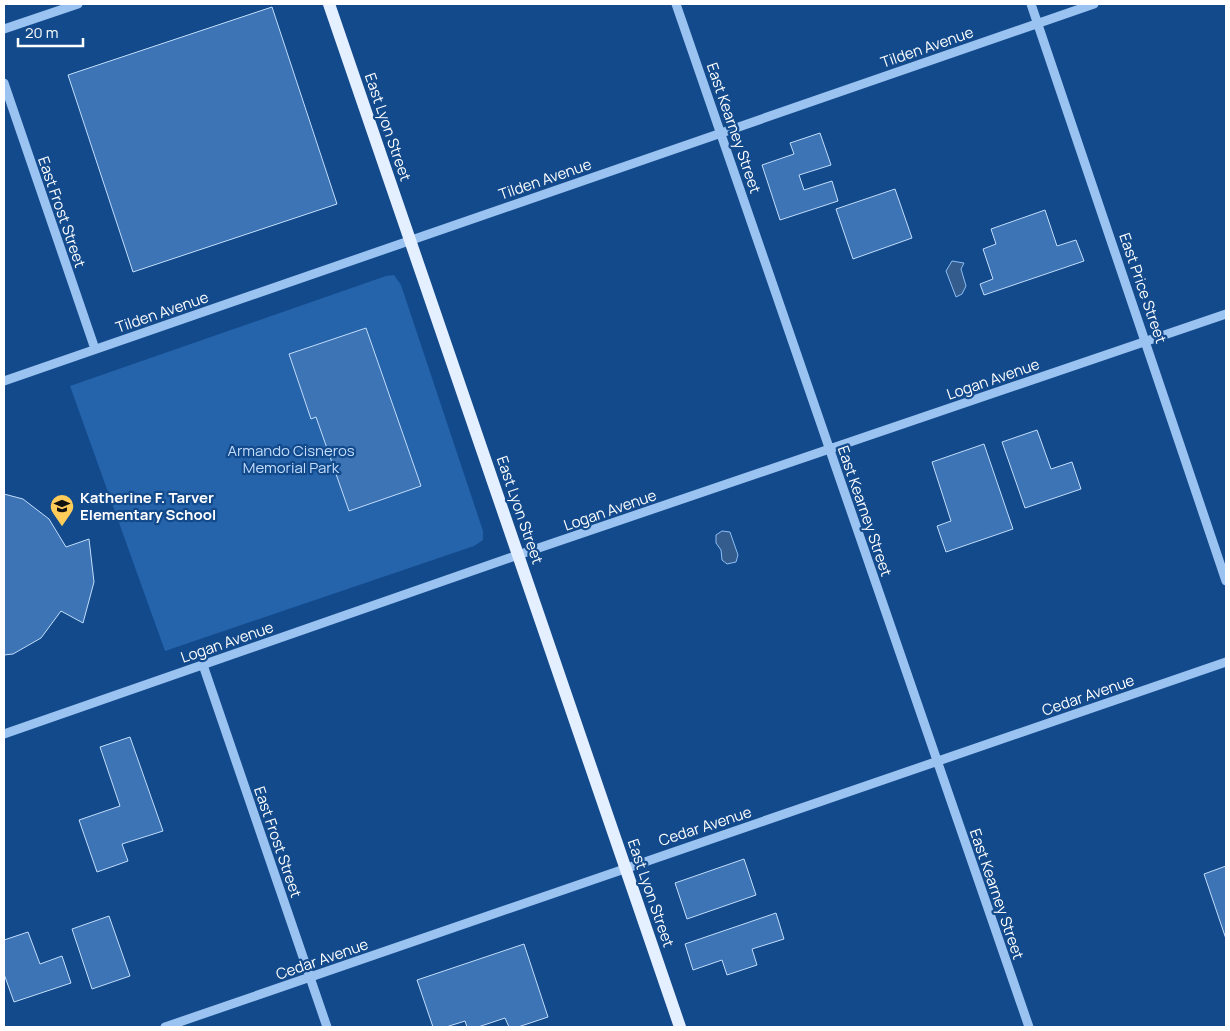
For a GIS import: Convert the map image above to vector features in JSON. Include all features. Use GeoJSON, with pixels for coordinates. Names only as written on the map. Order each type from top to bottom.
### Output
{"type":"FeatureCollection","features":[{"type":"Feature","properties":{"kind":"main road","name":"East Lyon Street"},"geometry":{"type":"LineString","coordinates":[[329,4],[680,1027]]}},
{"type":"Feature","properties":{"kind":"street"},"geometry":{"type":"LineString","coordinates":[[4,29],[78,4]]}},
{"type":"Feature","properties":{"kind":"street","name":"East Kearney Street"},"geometry":{"type":"LineString","coordinates":[[676,4],[1029,1027]]}},
{"type":"Feature","properties":{"kind":"street","name":"East Price Street"},"geometry":{"type":"LineString","coordinates":[[1031,4],[1147,341],[1226,582]]}},
{"type":"Feature","properties":{"kind":"street","name":"Tilden Avenue"},"geometry":{"type":"LineString","coordinates":[[4,381],[1094,4]]}},
{"type":"Feature","properties":{"kind":"street","name":"East Frost Street"},"geometry":{"type":"LineString","coordinates":[[4,83],[95,349]]}},
{"type":"Feature","properties":{"kind":"street","name":"Logan Avenue"},"geometry":{"type":"LineString","coordinates":[[4,734],[1226,314]]}},
{"type":"Feature","properties":{"kind":"street","name":"Cedar Avenue"},"geometry":{"type":"LineString","coordinates":[[165,1027],[625,868],[938,763],[1226,662]]}},
{"type":"Feature","properties":{"kind":"street","name":"East Frost Street"},"geometry":{"type":"LineString","coordinates":[[203,665],[327,1027]]}},
{"type":"Feature","properties":{"kind":"green space","name":"Armando Cisneros Memorial Park"},"geometry":{"type":"Polygon","coordinates":[[[394,275],[401,285],[483,531],[483,540],[474,546],[165,651],[70,386],[386,276],[394,275]]]}},
{"type":"Feature","properties":{"kind":"shaded area"},"geometry":{"type":"Polygon","coordinates":[[[952,261],[964,263],[961,269],[966,286],[962,294],[956,297],[946,271],[952,261]]]}},
{"type":"Feature","properties":{"kind":"shaded area"},"geometry":{"type":"Polygon","coordinates":[[[722,531],[730,532],[738,555],[736,562],[727,564],[722,560],[721,550],[716,543],[716,535],[722,531]]]}},
{"type":"Feature","properties":{"kind":"building"},"geometry":{"type":"Polygon","coordinates":[[[272,7],[337,204],[133,272],[68,75],[272,7]]]}},
{"type":"Feature","properties":{"kind":"building"},"geometry":{"type":"Polygon","coordinates":[[[820,133],[831,165],[799,175],[804,190],[832,181],[838,201],[780,220],[762,165],[794,154],[790,143],[820,133]]]}},
{"type":"Feature","properties":{"kind":"building"},"geometry":{"type":"Polygon","coordinates":[[[895,189],[912,238],[853,259],[836,209],[895,189]]]}},
{"type":"Feature","properties":{"kind":"building"},"geometry":{"type":"Polygon","coordinates":[[[1045,210],[1057,246],[1076,240],[1084,261],[984,295],[980,284],[993,279],[983,249],[996,244],[991,229],[1045,210]]]}},
{"type":"Feature","properties":{"kind":"building"},"geometry":{"type":"Polygon","coordinates":[[[366,328],[421,486],[349,511],[316,417],[311,419],[289,354],[366,328]]]}},
{"type":"Feature","properties":{"kind":"building"},"geometry":{"type":"Polygon","coordinates":[[[1037,430],[1051,469],[1072,462],[1081,489],[1025,508],[1002,442],[1037,430]]]}},
{"type":"Feature","properties":{"kind":"building"},"geometry":{"type":"Polygon","coordinates":[[[984,444],[1013,529],[946,552],[937,526],[951,521],[932,462],[984,444]]]}},
{"type":"Feature","properties":{"kind":"building"},"geometry":{"type":"Polygon","coordinates":[[[4,494],[23,499],[49,519],[66,547],[89,539],[94,582],[83,623],[61,611],[41,638],[13,654],[4,655],[4,494]]]}},
{"type":"Feature","properties":{"kind":"building"},"geometry":{"type":"Polygon","coordinates":[[[130,737],[163,831],[122,844],[128,861],[97,872],[79,820],[120,806],[100,747],[130,737]]]}},
{"type":"Feature","properties":{"kind":"building"},"geometry":{"type":"Polygon","coordinates":[[[744,859],[756,895],[687,919],[675,883],[744,859]]]}},
{"type":"Feature","properties":{"kind":"building"},"geometry":{"type":"Polygon","coordinates":[[[1226,866],[1226,939],[1204,874],[1226,866]]]}},
{"type":"Feature","properties":{"kind":"building"},"geometry":{"type":"Polygon","coordinates":[[[776,913],[784,939],[752,949],[757,965],[727,975],[722,960],[693,970],[685,944],[776,913]]]}},
{"type":"Feature","properties":{"kind":"building"},"geometry":{"type":"Polygon","coordinates":[[[109,916],[130,976],[92,989],[72,929],[109,916]]]}},
{"type":"Feature","properties":{"kind":"building"},"geometry":{"type":"Polygon","coordinates":[[[28,932],[40,964],[62,956],[71,983],[14,1002],[4,974],[4,940],[28,932]]]}},
{"type":"Feature","properties":{"kind":"building"},"geometry":{"type":"Polygon","coordinates":[[[524,944],[548,1017],[518,1027],[509,1027],[505,1018],[478,1027],[467,1027],[465,1021],[446,1027],[433,1027],[417,980],[524,944]]]}},
{"type":"Feature","properties":{"kind":"place","name":"Katherine F. Tarver Elementary School"},"geometry":{"type":"Point","coordinates":[62,527]}}]}
